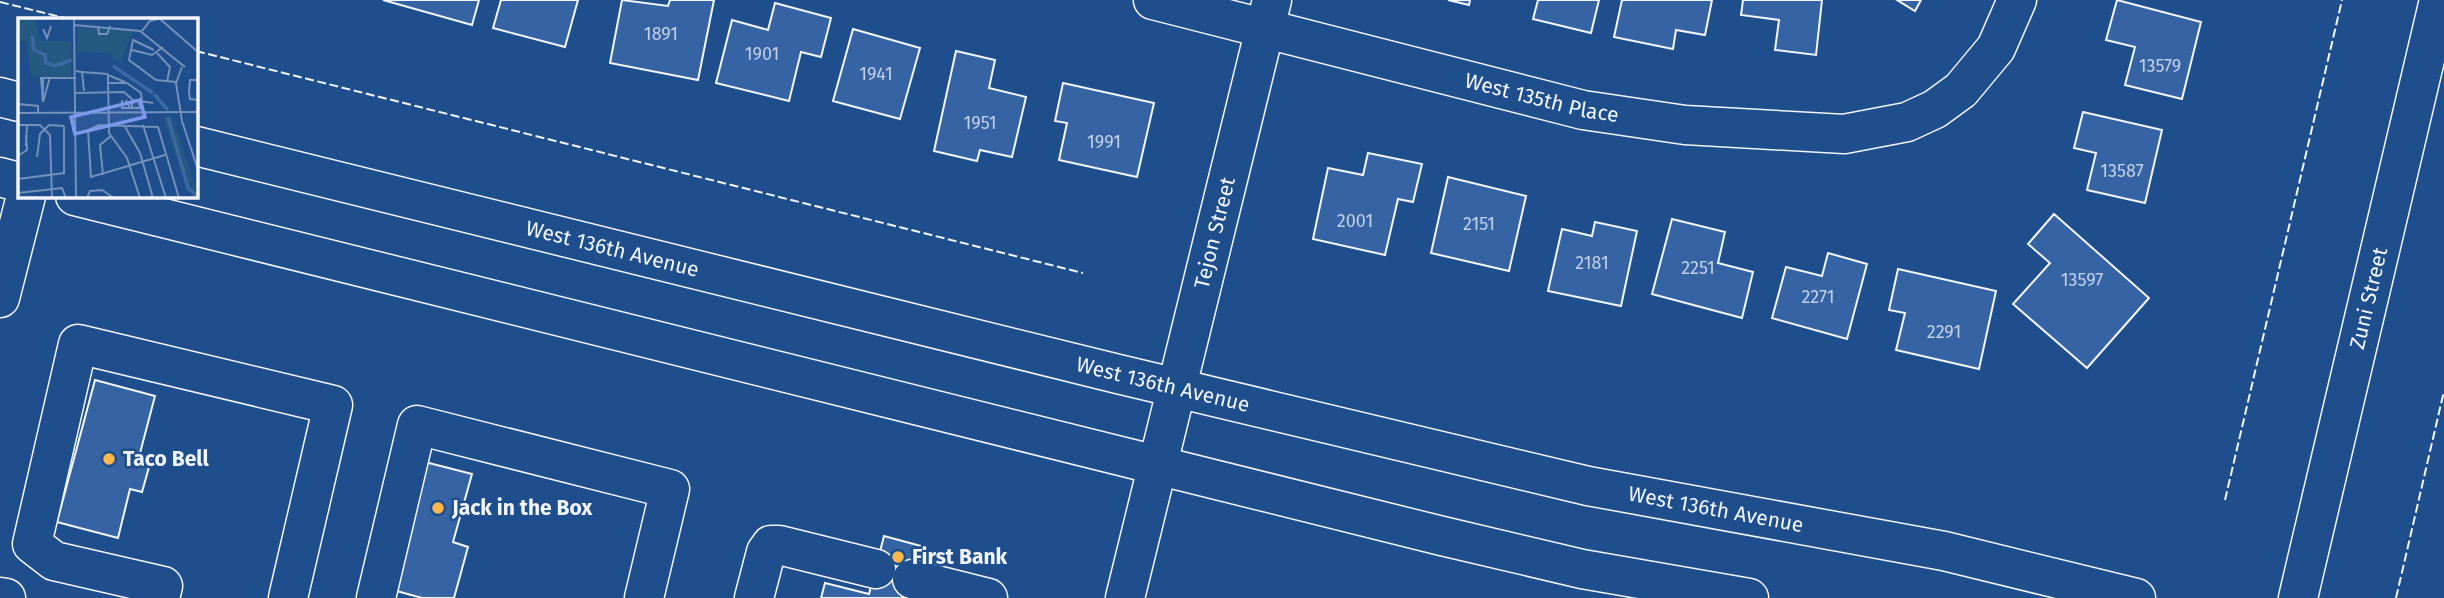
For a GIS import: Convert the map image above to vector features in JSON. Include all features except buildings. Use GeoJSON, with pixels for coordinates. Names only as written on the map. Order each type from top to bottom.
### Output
{"type":"FeatureCollection","features":[{"type":"Feature","properties":{"kind":"main road","name":"West 135th Place"},"geometry":{"type":"LineString","coordinates":[[1153,0],[1269,14],[1583,110],[1685,125],[1844,134],[1882,129],[1935,109],[1961,90],[1996,48],[2017,0]]}},
{"type":"Feature","properties":{"kind":"main road","name":"Zuni Street"},"geometry":{"type":"LineString","coordinates":[[2298,598],[2439,0]]}},
{"type":"Feature","properties":{"kind":"main road","name":"Tejon Street"},"geometry":{"type":"LineString","coordinates":[[1125,598],[1179,388],[1269,14]]}},
{"type":"Feature","properties":{"kind":"main road"},"geometry":{"type":"LineString","coordinates":[[0,97],[18,102]]}},
{"type":"Feature","properties":{"kind":"main road","name":"West 136th Avenue"},"geometry":{"type":"LineString","coordinates":[[198,146],[1588,486],[1944,551],[2136,598]]}},
{"type":"Feature","properties":{"kind":"main road"},"geometry":{"type":"LineString","coordinates":[[0,177],[18,182]]}},
{"type":"Feature","properties":{"kind":"main road"},"geometry":{"type":"LineString","coordinates":[[0,298],[25,198]]}},
{"type":"Feature","properties":{"kind":"main road"},"geometry":{"type":"LineString","coordinates":[[83,198],[1582,569],[1749,598]]}},
{"type":"Feature","properties":{"kind":"main road"},"geometry":{"type":"LineString","coordinates":[[160,598],[163,586],[54,561],[32,544],[78,344],[333,405],[288,598]]}},
{"type":"Feature","properties":{"kind":"main road"},"geometry":{"type":"LineString","coordinates":[[376,598],[417,425],[670,489],[644,598]]}},
{"type":"Feature","properties":{"kind":"main road"},"geometry":{"type":"LineString","coordinates":[[754,598],[765,552],[771,545],[876,569]]}},
{"type":"Feature","properties":{"kind":"main road"},"geometry":{"type":"LineString","coordinates":[[912,579],[988,598]]}},
{"type":"Feature","properties":{"kind":"main road"},"geometry":{"type":"LineString","coordinates":[[0,597],[6,598]]}},
{"type":"Feature","properties":{"kind":"fence"},"geometry":{"type":"LineString","coordinates":[[2225,500],[2342,0]]}},
{"type":"Feature","properties":{"kind":"fence"},"geometry":{"type":"LineString","coordinates":[[0,2],[65,18]]}},
{"type":"Feature","properties":{"kind":"fence"},"geometry":{"type":"LineString","coordinates":[[198,52],[1083,273]]}},
{"type":"Feature","properties":{"kind":"fence"},"geometry":{"type":"LineString","coordinates":[[2396,598],[2444,391]]}},
{"type":"Feature","properties":{"kind":"place","name":"Taco Bell"},"geometry":{"type":"Point","coordinates":[109,459]}},
{"type":"Feature","properties":{"kind":"place","name":"Jack in the Box"},"geometry":{"type":"Point","coordinates":[438,508]}},
{"type":"Feature","properties":{"kind":"place","name":"First Bank"},"geometry":{"type":"Point","coordinates":[898,557]}}]}
